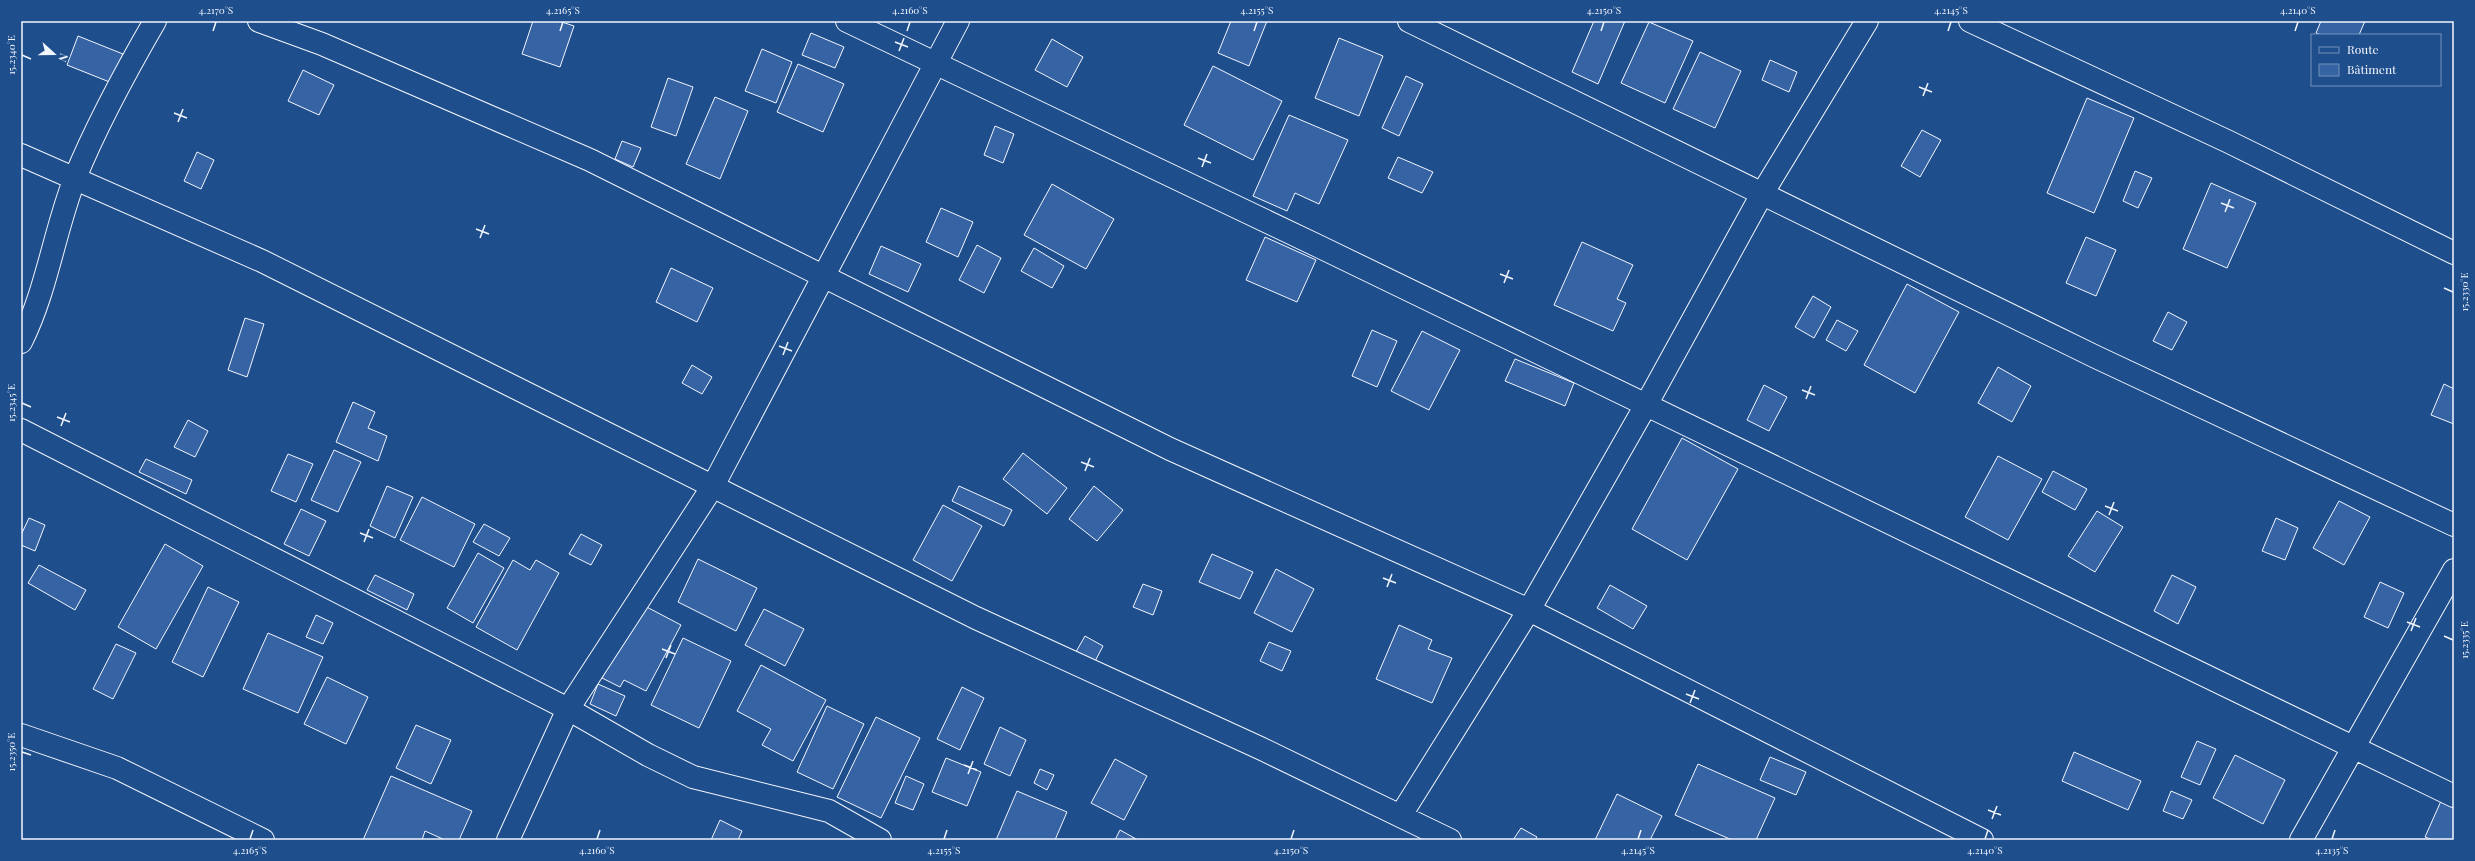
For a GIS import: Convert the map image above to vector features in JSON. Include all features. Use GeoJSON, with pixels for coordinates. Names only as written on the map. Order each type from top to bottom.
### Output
{"type":"FeatureCollection","features":[{"type":"Feature","properties":{"kind":"street"},"geometry":{"type":"LineString","coordinates":[[21,342],[35,314],[75,179],[128,68],[155,21]]}},
{"type":"Feature","properties":{"kind":"street"},"geometry":{"type":"LineString","coordinates":[[259,21],[322,44],[590,160],[1170,449],[1528,610],[1982,840]]}},
{"type":"Feature","properties":{"kind":"street"},"geometry":{"type":"LineString","coordinates":[[847,21],[2454,796]]}},
{"type":"Feature","properties":{"kind":"street"},"geometry":{"type":"LineString","coordinates":[[508,840],[568,709],[713,486],[934,63],[958,21]]}},
{"type":"Feature","properties":{"kind":"street"},"geometry":{"type":"LineString","coordinates":[[1409,21],[2103,360],[2454,525]]}},
{"type":"Feature","properties":{"kind":"street"},"geometry":{"type":"LineString","coordinates":[[1401,814],[1528,610],[1646,405],[1762,194],[1867,21]]}},
{"type":"Feature","properties":{"kind":"street"},"geometry":{"type":"LineString","coordinates":[[1970,21],[2229,142],[2454,253]]}},
{"type":"Feature","properties":{"kind":"street"},"geometry":{"type":"LineString","coordinates":[[21,155],[262,261],[976,618],[1401,814],[1450,840]]}},
{"type":"Feature","properties":{"kind":"street"},"geometry":{"type":"LineString","coordinates":[[21,430],[568,709],[648,755],[693,777],[829,811],[880,840]]}},
{"type":"Feature","properties":{"kind":"street"},"geometry":{"type":"LineString","coordinates":[[2300,840],[2355,747],[2454,570]]}},
{"type":"Feature","properties":{"kind":"street"},"geometry":{"type":"LineString","coordinates":[[21,735],[117,768],[263,840]]}},
{"type":"Feature","properties":{"kind":"building"},"geometry":{"type":"Polygon","coordinates":[[[533,21],[559,21],[574,26],[560,67],[522,54],[533,21]]]}},
{"type":"Feature","properties":{"kind":"building"},"geometry":{"type":"Polygon","coordinates":[[[1231,21],[1267,21],[1249,66],[1218,53],[1231,21]]]}},
{"type":"Feature","properties":{"kind":"building"},"geometry":{"type":"Polygon","coordinates":[[[1594,21],[1625,21],[1598,84],[1572,72],[1594,21]]]}},
{"type":"Feature","properties":{"kind":"building"},"geometry":{"type":"Polygon","coordinates":[[[2321,21],[2365,21],[2359,34],[2316,33],[2321,21]]]}},
{"type":"Feature","properties":{"kind":"building"},"geometry":{"type":"Polygon","coordinates":[[[1649,22],[1693,41],[1665,103],[1621,83],[1649,22]]]}},
{"type":"Feature","properties":{"kind":"building"},"geometry":{"type":"Polygon","coordinates":[[[811,33],[844,47],[835,68],[802,55],[811,33]]]}},
{"type":"Feature","properties":{"kind":"building"},"geometry":{"type":"Polygon","coordinates":[[[78,36],[123,54],[112,83],[67,65],[78,36]]]}},
{"type":"Feature","properties":{"kind":"building"},"geometry":{"type":"Polygon","coordinates":[[[1339,38],[1383,56],[1359,116],[1315,98],[1339,38]]]}},
{"type":"Feature","properties":{"kind":"building"},"geometry":{"type":"Polygon","coordinates":[[[1052,39],[1083,57],[1067,87],[1035,70],[1052,39]]]}},
{"type":"Feature","properties":{"kind":"building"},"geometry":{"type":"Polygon","coordinates":[[[762,49],[792,62],[776,103],[745,91],[762,49]]]}},
{"type":"Feature","properties":{"kind":"building"},"geometry":{"type":"Polygon","coordinates":[[[1700,52],[1741,71],[1715,128],[1673,109],[1700,52]]]}},
{"type":"Feature","properties":{"kind":"building"},"geometry":{"type":"Polygon","coordinates":[[[1770,60],[1797,72],[1789,92],[1762,80],[1770,60]]]}},
{"type":"Feature","properties":{"kind":"building"},"geometry":{"type":"Polygon","coordinates":[[[798,64],[844,84],[823,132],[777,112],[798,64]]]}},
{"type":"Feature","properties":{"kind":"building"},"geometry":{"type":"Polygon","coordinates":[[[1213,66],[1282,101],[1253,160],[1184,125],[1213,66]]]}},
{"type":"Feature","properties":{"kind":"building"},"geometry":{"type":"Polygon","coordinates":[[[303,70],[334,85],[319,115],[288,101],[303,70]]]}},
{"type":"Feature","properties":{"kind":"building"},"geometry":{"type":"Polygon","coordinates":[[[1406,76],[1423,84],[1399,136],[1382,128],[1406,76]]]}},
{"type":"Feature","properties":{"kind":"building"},"geometry":{"type":"Polygon","coordinates":[[[668,78],[693,87],[676,136],[651,127],[668,78]]]}},
{"type":"Feature","properties":{"kind":"building"},"geometry":{"type":"Polygon","coordinates":[[[715,97],[748,111],[720,179],[686,164],[715,97]]]}},
{"type":"Feature","properties":{"kind":"building"},"geometry":{"type":"Polygon","coordinates":[[[2087,98],[2134,118],[2094,213],[2047,193],[2087,98]]]}},
{"type":"Feature","properties":{"kind":"building"},"geometry":{"type":"Polygon","coordinates":[[[1289,115],[1348,140],[1319,204],[1295,193],[1287,211],[1253,196],[1289,115]]]}},
{"type":"Feature","properties":{"kind":"building"},"geometry":{"type":"Polygon","coordinates":[[[995,126],[1014,134],[1003,163],[984,155],[995,126]]]}},
{"type":"Feature","properties":{"kind":"building"},"geometry":{"type":"Polygon","coordinates":[[[1922,130],[1941,140],[1920,177],[1901,166],[1922,130]]]}},
{"type":"Feature","properties":{"kind":"building"},"geometry":{"type":"Polygon","coordinates":[[[622,141],[641,148],[633,167],[615,159],[622,141]]]}},
{"type":"Feature","properties":{"kind":"building"},"geometry":{"type":"Polygon","coordinates":[[[197,152],[214,160],[201,189],[184,181],[197,152]]]}},
{"type":"Feature","properties":{"kind":"building"},"geometry":{"type":"Polygon","coordinates":[[[1398,157],[1433,172],[1422,193],[1388,178],[1398,157]]]}},
{"type":"Feature","properties":{"kind":"building"},"geometry":{"type":"Polygon","coordinates":[[[2135,171],[2152,178],[2138,208],[2123,201],[2135,171]]]}},
{"type":"Feature","properties":{"kind":"building"},"geometry":{"type":"Polygon","coordinates":[[[2211,183],[2256,203],[2227,268],[2183,249],[2211,183]]]}},
{"type":"Feature","properties":{"kind":"building"},"geometry":{"type":"Polygon","coordinates":[[[1052,184],[1114,219],[1086,269],[1024,235],[1052,184]]]}},
{"type":"Feature","properties":{"kind":"building"},"geometry":{"type":"Polygon","coordinates":[[[941,208],[973,222],[958,257],[926,242],[941,208]]]}},
{"type":"Feature","properties":{"kind":"building"},"geometry":{"type":"Polygon","coordinates":[[[1265,237],[1316,260],[1297,302],[1246,280],[1265,237]]]}},
{"type":"Feature","properties":{"kind":"building"},"geometry":{"type":"Polygon","coordinates":[[[2086,237],[2116,250],[2096,296],[2066,283],[2086,237]]]}},
{"type":"Feature","properties":{"kind":"building"},"geometry":{"type":"Polygon","coordinates":[[[1582,242],[1633,265],[1617,299],[1626,303],[1613,331],[1554,305],[1582,242]]]}},
{"type":"Feature","properties":{"kind":"building"},"geometry":{"type":"Polygon","coordinates":[[[977,245],[1001,258],[984,293],[959,280],[977,245]]]}},
{"type":"Feature","properties":{"kind":"building"},"geometry":{"type":"Polygon","coordinates":[[[881,246],[921,264],[908,292],[869,274],[881,246]]]}},
{"type":"Feature","properties":{"kind":"building"},"geometry":{"type":"Polygon","coordinates":[[[1034,248],[1064,266],[1052,288],[1021,271],[1034,248]]]}},
{"type":"Feature","properties":{"kind":"building"},"geometry":{"type":"Polygon","coordinates":[[[671,268],[713,288],[697,322],[656,302],[671,268]]]}},
{"type":"Feature","properties":{"kind":"building"},"geometry":{"type":"Polygon","coordinates":[[[1907,284],[1959,312],[1915,393],[1864,365],[1907,284]]]}},
{"type":"Feature","properties":{"kind":"building"},"geometry":{"type":"Polygon","coordinates":[[[1813,296],[1831,307],[1814,338],[1795,327],[1813,296]]]}},
{"type":"Feature","properties":{"kind":"building"},"geometry":{"type":"Polygon","coordinates":[[[2168,312],[2187,322],[2172,350],[2153,341],[2168,312]]]}},
{"type":"Feature","properties":{"kind":"building"},"geometry":{"type":"Polygon","coordinates":[[[245,318],[264,324],[247,377],[228,370],[245,318]]]}},
{"type":"Feature","properties":{"kind":"building"},"geometry":{"type":"Polygon","coordinates":[[[1837,320],[1858,331],[1846,351],[1826,340],[1837,320]]]}},
{"type":"Feature","properties":{"kind":"building"},"geometry":{"type":"Polygon","coordinates":[[[1372,330],[1397,341],[1377,387],[1352,376],[1372,330]]]}},
{"type":"Feature","properties":{"kind":"building"},"geometry":{"type":"Polygon","coordinates":[[[1422,331],[1460,350],[1429,410],[1391,391],[1422,331]]]}},
{"type":"Feature","properties":{"kind":"building"},"geometry":{"type":"Polygon","coordinates":[[[1515,359],[1574,383],[1565,406],[1505,381],[1515,359]]]}},
{"type":"Feature","properties":{"kind":"building"},"geometry":{"type":"Polygon","coordinates":[[[692,365],[712,377],[702,394],[682,383],[692,365]]]}},
{"type":"Feature","properties":{"kind":"building"},"geometry":{"type":"Polygon","coordinates":[[[1998,367],[2031,386],[2012,422],[1978,403],[1998,367]]]}},
{"type":"Feature","properties":{"kind":"building"},"geometry":{"type":"Polygon","coordinates":[[[2444,384],[2454,389],[2454,424],[2431,415],[2444,384]]]}},
{"type":"Feature","properties":{"kind":"building"},"geometry":{"type":"Polygon","coordinates":[[[1764,385],[1787,397],[1769,431],[1747,420],[1764,385]]]}},
{"type":"Feature","properties":{"kind":"building"},"geometry":{"type":"Polygon","coordinates":[[[353,402],[375,412],[368,428],[387,436],[378,461],[336,442],[353,402]]]}},
{"type":"Feature","properties":{"kind":"building"},"geometry":{"type":"Polygon","coordinates":[[[188,420],[208,431],[195,457],[174,447],[188,420]]]}},
{"type":"Feature","properties":{"kind":"building"},"geometry":{"type":"Polygon","coordinates":[[[1682,438],[1738,469],[1687,560],[1632,529],[1682,438]]]}},
{"type":"Feature","properties":{"kind":"building"},"geometry":{"type":"Polygon","coordinates":[[[334,450],[361,462],[338,512],[311,500],[334,450]]]}},
{"type":"Feature","properties":{"kind":"building"},"geometry":{"type":"Polygon","coordinates":[[[1023,453],[1067,488],[1047,514],[1003,479],[1023,453]]]}},
{"type":"Feature","properties":{"kind":"building"},"geometry":{"type":"Polygon","coordinates":[[[288,454],[313,464],[296,502],[271,491],[288,454]]]}},
{"type":"Feature","properties":{"kind":"building"},"geometry":{"type":"Polygon","coordinates":[[[1998,456],[2042,479],[2008,540],[1965,517],[1998,456]]]}},
{"type":"Feature","properties":{"kind":"building"},"geometry":{"type":"Polygon","coordinates":[[[146,459],[192,480],[186,494],[139,472],[146,459]]]}},
{"type":"Feature","properties":{"kind":"building"},"geometry":{"type":"Polygon","coordinates":[[[2053,471],[2087,489],[2075,510],[2042,492],[2053,471]]]}},
{"type":"Feature","properties":{"kind":"building"},"geometry":{"type":"Polygon","coordinates":[[[387,486],[413,497],[395,538],[370,526],[387,486]]]}},
{"type":"Feature","properties":{"kind":"building"},"geometry":{"type":"Polygon","coordinates":[[[959,486],[1012,510],[1004,526],[952,501],[959,486]]]}},
{"type":"Feature","properties":{"kind":"building"},"geometry":{"type":"Polygon","coordinates":[[[1094,486],[1123,510],[1097,541],[1069,519],[1094,486]]]}},
{"type":"Feature","properties":{"kind":"building"},"geometry":{"type":"Polygon","coordinates":[[[422,497],[475,524],[454,567],[400,540],[422,497]]]}},
{"type":"Feature","properties":{"kind":"building"},"geometry":{"type":"Polygon","coordinates":[[[2339,501],[2370,517],[2344,565],[2313,548],[2339,501]]]}},
{"type":"Feature","properties":{"kind":"building"},"geometry":{"type":"Polygon","coordinates":[[[943,505],[982,526],[952,581],[913,560],[943,505]]]}},
{"type":"Feature","properties":{"kind":"building"},"geometry":{"type":"Polygon","coordinates":[[[301,509],[326,521],[309,556],[284,544],[301,509]]]}},
{"type":"Feature","properties":{"kind":"building"},"geometry":{"type":"Polygon","coordinates":[[[2097,511],[2123,527],[2095,572],[2068,556],[2097,511]]]}},
{"type":"Feature","properties":{"kind":"building"},"geometry":{"type":"Polygon","coordinates":[[[29,518],[45,525],[35,551],[21,545],[21,535],[29,518]]]}},
{"type":"Feature","properties":{"kind":"building"},"geometry":{"type":"Polygon","coordinates":[[[2276,518],[2298,528],[2285,560],[2262,551],[2276,518]]]}},
{"type":"Feature","properties":{"kind":"building"},"geometry":{"type":"Polygon","coordinates":[[[484,524],[510,538],[499,556],[473,542],[484,524]]]}},
{"type":"Feature","properties":{"kind":"building"},"geometry":{"type":"Polygon","coordinates":[[[581,534],[602,545],[591,565],[569,554],[581,534]]]}},
{"type":"Feature","properties":{"kind":"building"},"geometry":{"type":"Polygon","coordinates":[[[165,544],[203,566],[156,649],[118,627],[165,544]]]}},
{"type":"Feature","properties":{"kind":"building"},"geometry":{"type":"Polygon","coordinates":[[[478,553],[504,568],[473,623],[447,608],[478,553]]]}},
{"type":"Feature","properties":{"kind":"building"},"geometry":{"type":"Polygon","coordinates":[[[1212,554],[1253,572],[1240,599],[1199,582],[1212,554]]]}},
{"type":"Feature","properties":{"kind":"building"},"geometry":{"type":"Polygon","coordinates":[[[698,559],[757,588],[736,631],[678,602],[698,559]]]}},
{"type":"Feature","properties":{"kind":"building"},"geometry":{"type":"Polygon","coordinates":[[[513,560],[530,570],[536,560],[559,573],[517,650],[476,627],[513,560]]]}},
{"type":"Feature","properties":{"kind":"building"},"geometry":{"type":"Polygon","coordinates":[[[39,565],[86,590],[75,610],[28,583],[39,565]]]}},
{"type":"Feature","properties":{"kind":"building"},"geometry":{"type":"Polygon","coordinates":[[[1276,569],[1314,589],[1292,632],[1254,613],[1276,569]]]}},
{"type":"Feature","properties":{"kind":"building"},"geometry":{"type":"Polygon","coordinates":[[[375,575],[414,594],[407,610],[367,590],[375,575]]]}},
{"type":"Feature","properties":{"kind":"building"},"geometry":{"type":"Polygon","coordinates":[[[2172,575],[2196,587],[2178,624],[2154,611],[2172,575]]]}},
{"type":"Feature","properties":{"kind":"building"},"geometry":{"type":"Polygon","coordinates":[[[2380,582],[2404,593],[2388,628],[2364,617],[2380,582]]]}},
{"type":"Feature","properties":{"kind":"building"},"geometry":{"type":"Polygon","coordinates":[[[1143,584],[1162,591],[1153,615],[1133,607],[1143,584]]]}},
{"type":"Feature","properties":{"kind":"building"},"geometry":{"type":"Polygon","coordinates":[[[1610,585],[1647,606],[1633,629],[1597,608],[1610,585]]]}},
{"type":"Feature","properties":{"kind":"building"},"geometry":{"type":"Polygon","coordinates":[[[208,587],[239,602],[203,677],[172,662],[208,587]]]}},
{"type":"Feature","properties":{"kind":"building"},"geometry":{"type":"Polygon","coordinates":[[[641,604],[681,625],[646,691],[624,680],[620,687],[602,678],[641,604]]]}},
{"type":"Feature","properties":{"kind":"building"},"geometry":{"type":"Polygon","coordinates":[[[764,609],[804,629],[785,666],[745,645],[764,609]]]}},
{"type":"Feature","properties":{"kind":"building"},"geometry":{"type":"Polygon","coordinates":[[[316,615],[333,623],[323,644],[306,637],[316,615]]]}},
{"type":"Feature","properties":{"kind":"building"},"geometry":{"type":"Polygon","coordinates":[[[1399,625],[1432,640],[1428,649],[1452,658],[1432,703],[1376,679],[1399,625]]]}},
{"type":"Feature","properties":{"kind":"building"},"geometry":{"type":"Polygon","coordinates":[[[268,633],[323,657],[298,713],[243,689],[268,633]]]}},
{"type":"Feature","properties":{"kind":"building"},"geometry":{"type":"Polygon","coordinates":[[[1085,636],[1103,646],[1092,667],[1073,657],[1085,636]]]}},
{"type":"Feature","properties":{"kind":"building"},"geometry":{"type":"Polygon","coordinates":[[[683,638],[731,661],[699,728],[651,705],[683,638]]]}},
{"type":"Feature","properties":{"kind":"building"},"geometry":{"type":"Polygon","coordinates":[[[1269,642],[1291,651],[1282,671],[1260,661],[1269,642]]]}},
{"type":"Feature","properties":{"kind":"building"},"geometry":{"type":"Polygon","coordinates":[[[116,644],[136,653],[113,699],[93,689],[116,644]]]}},
{"type":"Feature","properties":{"kind":"building"},"geometry":{"type":"Polygon","coordinates":[[[761,665],[826,700],[793,761],[762,745],[771,729],[737,711],[761,665]]]}},
{"type":"Feature","properties":{"kind":"building"},"geometry":{"type":"Polygon","coordinates":[[[327,677],[368,697],[346,744],[304,724],[327,677]]]}},
{"type":"Feature","properties":{"kind":"building"},"geometry":{"type":"Polygon","coordinates":[[[598,684],[625,696],[616,716],[590,704],[598,684]]]}},
{"type":"Feature","properties":{"kind":"building"},"geometry":{"type":"Polygon","coordinates":[[[962,687],[984,698],[960,750],[937,739],[962,687]]]}},
{"type":"Feature","properties":{"kind":"building"},"geometry":{"type":"Polygon","coordinates":[[[827,706],[864,724],[833,789],[797,772],[827,706]]]}},
{"type":"Feature","properties":{"kind":"building"},"geometry":{"type":"Polygon","coordinates":[[[876,717],[920,738],[881,818],[837,797],[876,717]]]}},
{"type":"Feature","properties":{"kind":"building"},"geometry":{"type":"Polygon","coordinates":[[[416,725],[451,740],[431,784],[396,768],[416,725]]]}},
{"type":"Feature","properties":{"kind":"building"},"geometry":{"type":"Polygon","coordinates":[[[1000,727],[1026,740],[1010,776],[984,764],[1000,727]]]}},
{"type":"Feature","properties":{"kind":"building"},"geometry":{"type":"Polygon","coordinates":[[[2197,741],[2216,749],[2200,785],[2181,777],[2197,741]]]}},
{"type":"Feature","properties":{"kind":"building"},"geometry":{"type":"Polygon","coordinates":[[[2074,752],[2141,781],[2128,810],[2062,781],[2074,752]]]}},
{"type":"Feature","properties":{"kind":"building"},"geometry":{"type":"Polygon","coordinates":[[[2235,755],[2285,780],[2263,824],[2213,798],[2235,755]]]}},
{"type":"Feature","properties":{"kind":"building"},"geometry":{"type":"Polygon","coordinates":[[[1770,757],[1806,772],[1796,795],[1760,780],[1770,757]]]}},
{"type":"Feature","properties":{"kind":"building"},"geometry":{"type":"Polygon","coordinates":[[[946,758],[981,772],[967,806],[932,792],[946,758]]]}},
{"type":"Feature","properties":{"kind":"building"},"geometry":{"type":"Polygon","coordinates":[[[1115,759],[1147,776],[1124,820],[1091,803],[1115,759]]]}},
{"type":"Feature","properties":{"kind":"building"},"geometry":{"type":"Polygon","coordinates":[[[1698,764],[1775,798],[1756,840],[1732,840],[1675,815],[1698,764]]]}},
{"type":"Feature","properties":{"kind":"building"},"geometry":{"type":"Polygon","coordinates":[[[1040,769],[1054,775],[1047,790],[1034,783],[1040,769]]]}},
{"type":"Feature","properties":{"kind":"building"},"geometry":{"type":"Polygon","coordinates":[[[391,776],[472,811],[459,840],[445,840],[425,831],[422,840],[363,840],[391,776]]]}},
{"type":"Feature","properties":{"kind":"building"},"geometry":{"type":"Polygon","coordinates":[[[906,776],[924,784],[913,810],[895,803],[906,776]]]}},
{"type":"Feature","properties":{"kind":"building"},"geometry":{"type":"Polygon","coordinates":[[[1017,791],[1067,812],[1055,840],[996,840],[1017,791]]]}},
{"type":"Feature","properties":{"kind":"building"},"geometry":{"type":"Polygon","coordinates":[[[2171,791],[2192,800],[2183,819],[2163,811],[2171,791]]]}},
{"type":"Feature","properties":{"kind":"building"},"geometry":{"type":"Polygon","coordinates":[[[1617,794],[1662,816],[1650,840],[1595,840],[1617,794]]]}},
{"type":"Feature","properties":{"kind":"building"},"geometry":{"type":"Polygon","coordinates":[[[2441,801],[2454,807],[2454,840],[2433,840],[2425,837],[2441,801]]]}},
{"type":"Feature","properties":{"kind":"building"},"geometry":{"type":"Polygon","coordinates":[[[720,820],[742,831],[738,840],[711,840],[720,820]]]}},
{"type":"Feature","properties":{"kind":"building"},"geometry":{"type":"Polygon","coordinates":[[[1521,828],[1537,837],[1535,840],[1513,840],[1521,828]]]}},
{"type":"Feature","properties":{"kind":"building"},"geometry":{"type":"Polygon","coordinates":[[[1120,830],[1138,840],[1115,840],[1120,830]]]}}]}
